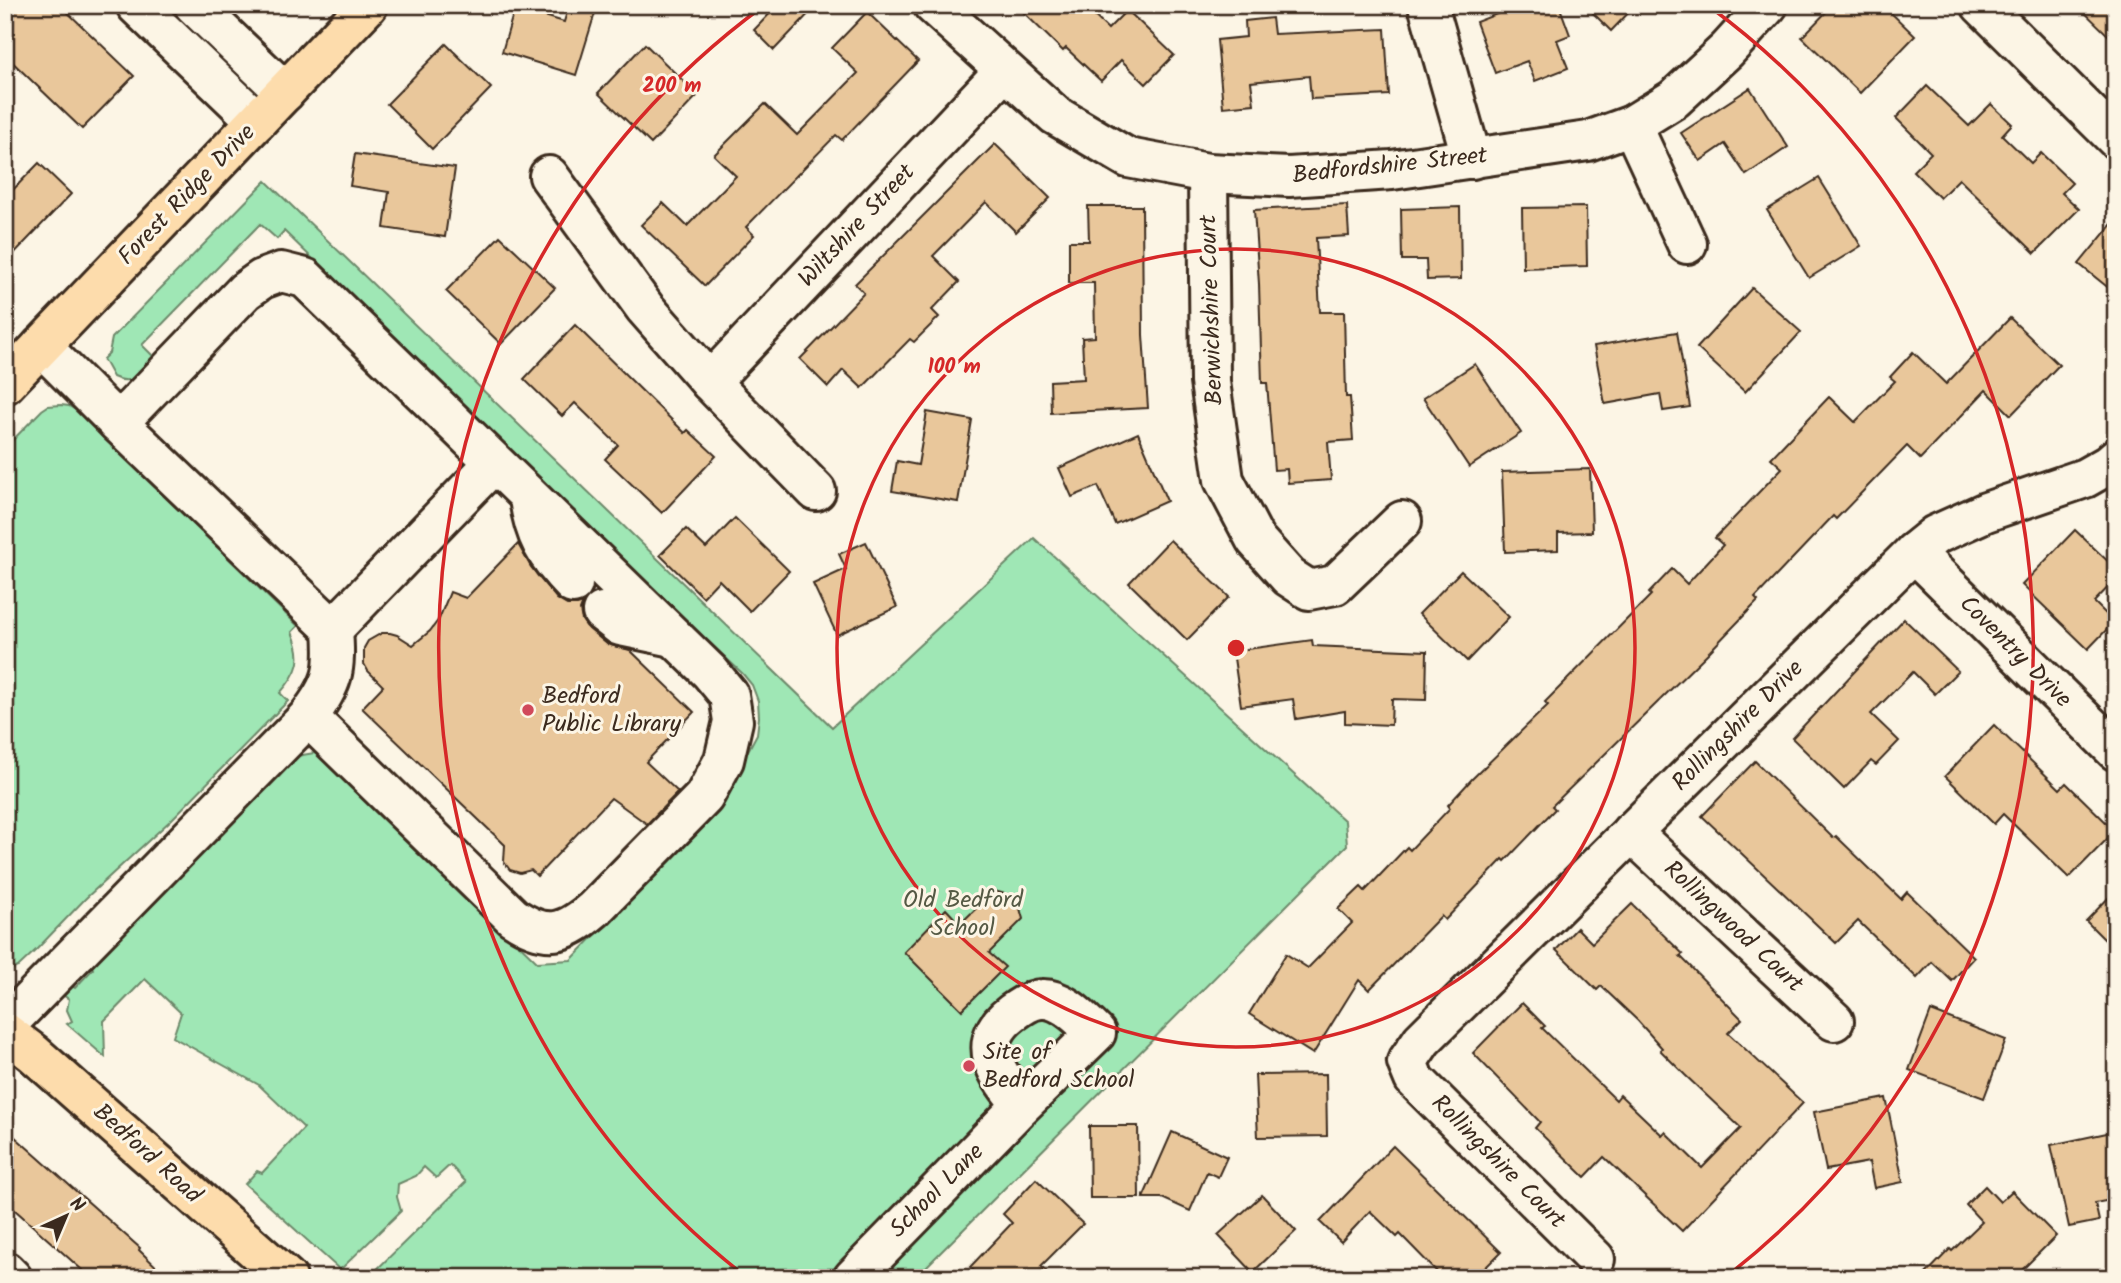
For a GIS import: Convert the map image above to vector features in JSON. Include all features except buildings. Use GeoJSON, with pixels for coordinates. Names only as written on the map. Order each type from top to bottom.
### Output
{"type":"FeatureCollection","features":[{"type":"Feature","properties":{"kind":"main road","name":"Forest Ridge Drive"},"geometry":{"type":"LineString","coordinates":[[5,384],[368,5]]}},
{"type":"Feature","properties":{"kind":"main road","name":"Bedford Road"},"geometry":{"type":"LineString","coordinates":[[5,1032],[33,1053],[287,1278]]}},
{"type":"Feature","properties":{"kind":"street"},"geometry":{"type":"LineString","coordinates":[[136,5],[257,121]]}},
{"type":"Feature","properties":{"kind":"street"},"geometry":{"type":"LineString","coordinates":[[194,5],[285,92]]}},
{"type":"Feature","properties":{"kind":"street","name":"Bedfordshire Street"},"geometry":{"type":"LineString","coordinates":[[933,5],[1055,116],[1128,158],[1208,173],[1289,177],[1392,170],[1588,141],[1632,125],[1674,99],[1727,50],[1768,5]]}},
{"type":"Feature","properties":{"kind":"street"},"geometry":{"type":"LineString","coordinates":[[1428,5],[1472,159]]}},
{"type":"Feature","properties":{"kind":"street"},"geometry":{"type":"LineString","coordinates":[[1981,5],[2116,139]]}},
{"type":"Feature","properties":{"kind":"street","name":"Wiltshire Street"},"geometry":{"type":"LineString","coordinates":[[710,382],[1004,71]]}},
{"type":"Feature","properties":{"kind":"street"},"geometry":{"type":"LineString","coordinates":[[1632,125],[1686,244]]}},
{"type":"Feature","properties":{"kind":"street","name":"Berwichshire Court"},"geometry":{"type":"LineString","coordinates":[[1208,173],[1210,382],[1224,480],[1255,539],[1289,577],[1309,590],[1335,585],[1402,521]]}},
{"type":"Feature","properties":{"kind":"street"},"geometry":{"type":"LineString","coordinates":[[549,176],[645,308],[710,382],[816,491]]}},
{"type":"Feature","properties":{"kind":"street"},"geometry":{"type":"LineString","coordinates":[[118,423],[245,290],[262,279],[281,272],[305,278],[710,672],[729,695],[733,721],[723,760],[704,797],[577,923],[552,932],[530,928],[513,916],[308,717]]}},
{"type":"Feature","properties":{"kind":"street"},"geometry":{"type":"LineString","coordinates":[[5,1026],[308,717],[332,679],[335,652],[333,629],[41,346]]}},
{"type":"Feature","properties":{"kind":"street","name":"Rollingshire Drive"},"geometry":{"type":"LineString","coordinates":[[1407,1062],[1422,1040],[1914,552],[1935,535],[1986,512],[2085,478],[2116,458]]}},
{"type":"Feature","properties":{"kind":"street"},"geometry":{"type":"LineString","coordinates":[[333,629],[495,463]]}},
{"type":"Feature","properties":{"kind":"street"},"geometry":{"type":"LineString","coordinates":[[529,496],[533,522],[541,545],[558,570],[573,584]]}},
{"type":"Feature","properties":{"kind":"street","name":"Coventry Drive"},"geometry":{"type":"LineString","coordinates":[[1914,552],[2116,751]]}},
{"type":"Feature","properties":{"kind":"street"},"geometry":{"type":"LineString","coordinates":[[603,612],[620,626],[673,637]]}},
{"type":"Feature","properties":{"kind":"street","name":"Rollingwood Court"},"geometry":{"type":"LineString","coordinates":[[1631,832],[1834,1021]]}},
{"type":"Feature","properties":{"kind":"street","name":"Rollingshire Court"},"geometry":{"type":"LineString","coordinates":[[1407,1062],[1414,1079],[1595,1259]]}},
{"type":"Feature","properties":{"kind":"street","name":"School Lane"},"geometry":{"type":"LineString","coordinates":[[853,1278],[1022,1105]]}},
{"type":"Feature","properties":{"kind":"street"},"geometry":{"type":"LineString","coordinates":[[5,1271],[12,1278]]}},
{"type":"Feature","properties":{"kind":"green space","name":"Old Bedford School"},"geometry":{"type":"Polygon","coordinates":[[[266,181],[832,727],[1034,538],[1345,821],[1347,845],[915,1278],[368,1278],[466,1182],[450,1165],[436,1178],[424,1167],[416,1176],[398,1184],[397,1197],[401,1211],[340,1270],[245,1184],[257,1171],[262,1173],[304,1128],[259,1085],[173,1037],[181,1013],[145,979],[104,1021],[105,1057],[67,1024],[72,1021],[67,1010],[69,999],[64,996],[72,986],[75,988],[93,969],[91,966],[297,756],[314,753],[327,759],[537,962],[571,960],[715,812],[757,734],[758,701],[752,685],[743,674],[284,231],[277,239],[260,224],[142,345],[158,361],[132,379],[120,380],[113,377],[103,359],[109,353],[112,338],[266,181]]]}},
{"type":"Feature","properties":{"kind":"green space"},"geometry":{"type":"Polygon","coordinates":[[[61,405],[77,411],[298,626],[292,632],[298,650],[298,664],[292,678],[280,693],[288,701],[171,820],[86,898],[36,950],[18,967],[5,972],[5,448],[42,410],[48,406],[61,405]]]}},
{"type":"Feature","properties":{"kind":"place","name":"Bedford Public Library"},"geometry":{"type":"Point","coordinates":[528,710]}},
{"type":"Feature","properties":{"kind":"place","name":"Site of Bedford School"},"geometry":{"type":"Point","coordinates":[969,1066]}}]}
